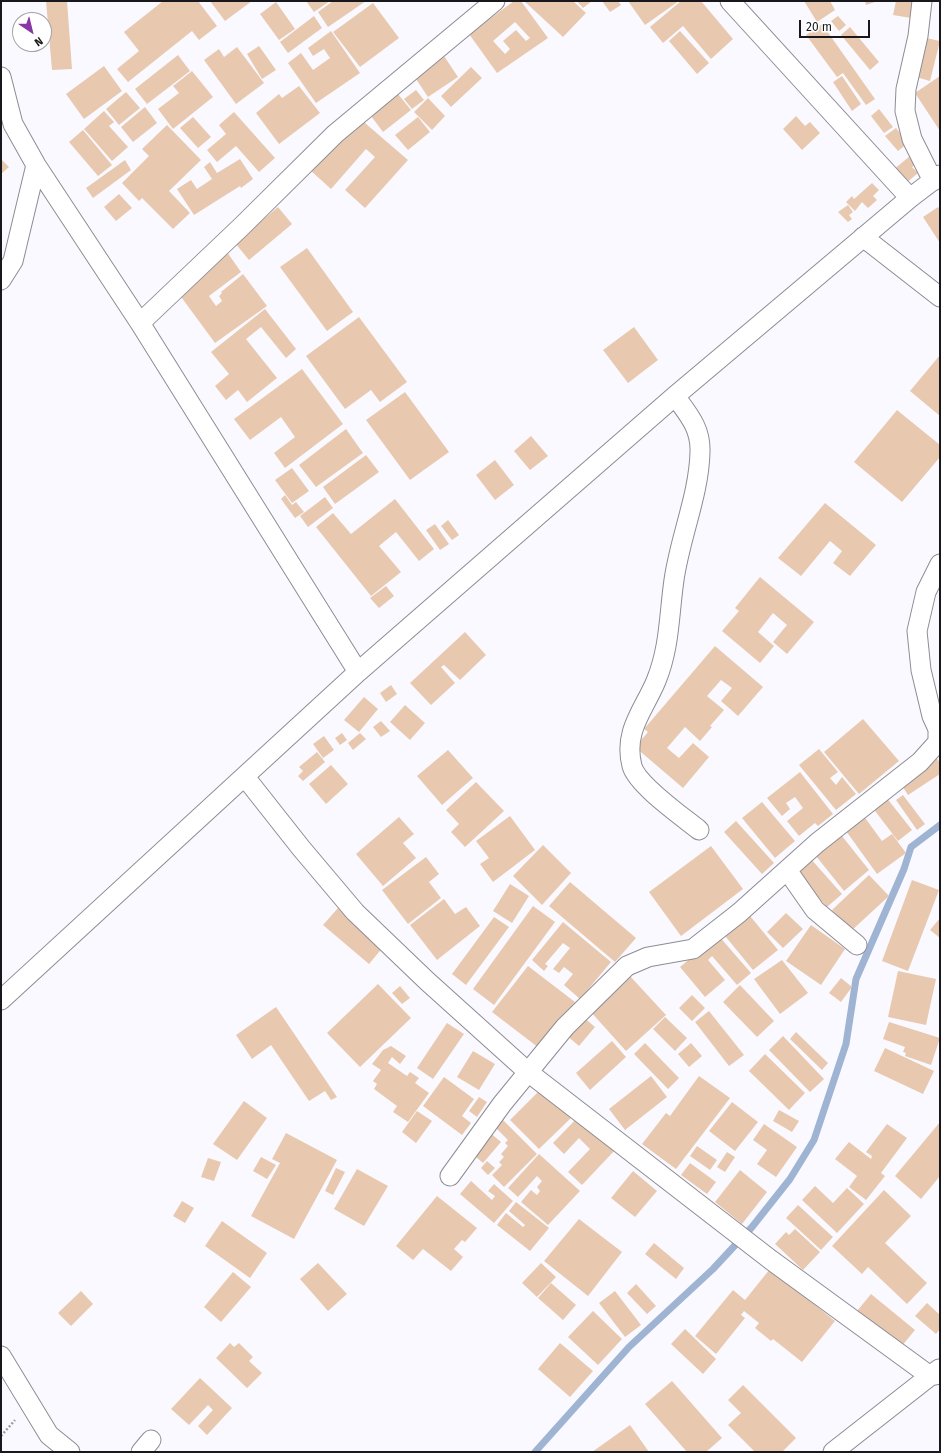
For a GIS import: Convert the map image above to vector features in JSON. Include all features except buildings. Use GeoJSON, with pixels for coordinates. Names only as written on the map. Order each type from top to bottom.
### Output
{"type":"FeatureCollection","features":[{"type":"Feature","properties":{"kind":"street"},"geometry":{"type":"LineString","coordinates":[[140,323],[242,226],[335,134],[495,1]]}},
{"type":"Feature","properties":{"kind":"street"},"geometry":{"type":"LineString","coordinates":[[730,1],[910,198]]}},
{"type":"Feature","properties":{"kind":"street"},"geometry":{"type":"LineString","coordinates":[[1,1000],[358,672],[675,396],[863,237],[936,178],[912,139],[905,111],[906,89],[918,36],[922,1]]}},
{"type":"Feature","properties":{"kind":"street"},"geometry":{"type":"LineString","coordinates":[[1,77],[13,124],[36,165],[140,323],[358,672]]}},
{"type":"Feature","properties":{"kind":"street"},"geometry":{"type":"LineString","coordinates":[[1,280],[13,260],[36,165]]}},
{"type":"Feature","properties":{"kind":"street"},"geometry":{"type":"LineString","coordinates":[[863,237],[940,297]]}},
{"type":"Feature","properties":{"kind":"street"},"geometry":{"type":"LineString","coordinates":[[675,396],[697,426],[700,452],[695,487],[674,579],[670,625],[665,652],[656,681],[638,714],[629,743],[632,767],[641,782],[699,830]]}},
{"type":"Feature","properties":{"kind":"street"},"geometry":{"type":"LineString","coordinates":[[450,1176],[528,1072],[565,1027],[627,966],[648,957],[693,949],[733,918],[817,843],[920,762],[938,742],[938,729],[932,716],[921,670],[917,631],[926,592],[940,564]]}},
{"type":"Feature","properties":{"kind":"street"},"geometry":{"type":"LineString","coordinates":[[245,776],[301,848],[355,912],[427,981],[528,1072],[771,1260],[937,1373],[833,1452]]}},
{"type":"Feature","properties":{"kind":"street"},"geometry":{"type":"LineString","coordinates":[[787,870],[815,910],[857,945]]}},
{"type":"Feature","properties":{"kind":"street"},"geometry":{"type":"LineString","coordinates":[[1,1356],[49,1435],[70,1452]]}},
{"type":"Feature","properties":{"kind":"waterway"},"geometry":{"type":"LineString","coordinates":[[535,1452],[629,1347],[713,1269],[752,1227],[790,1179],[814,1140],[846,1044],[856,979],[904,869],[911,847],[940,825]]}}]}
